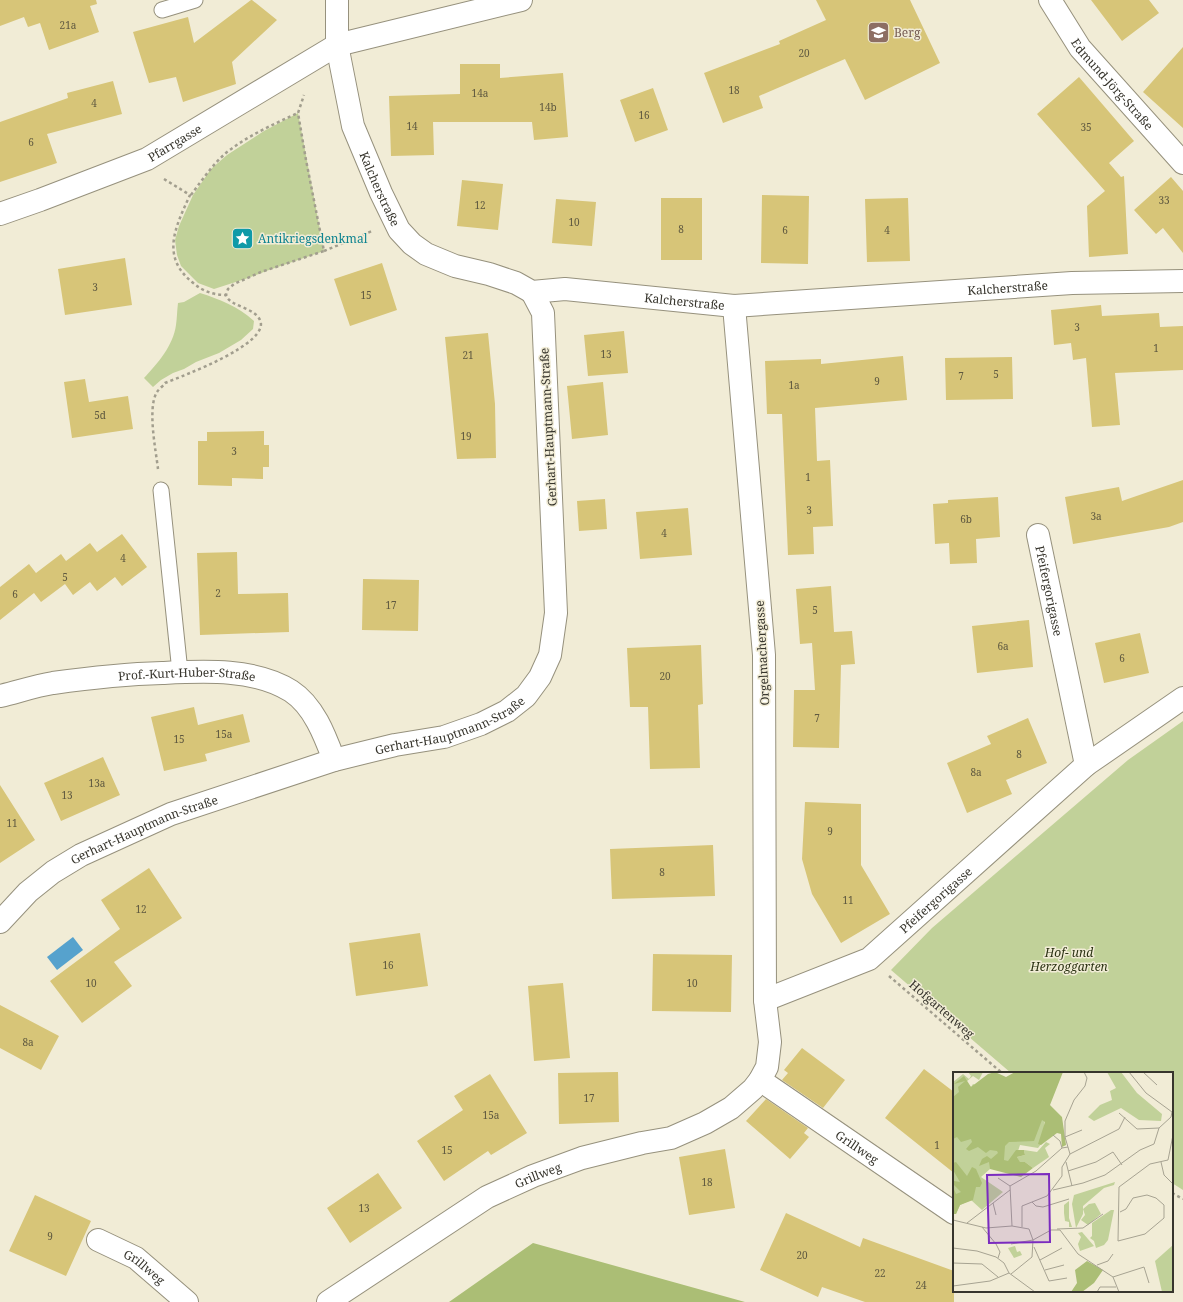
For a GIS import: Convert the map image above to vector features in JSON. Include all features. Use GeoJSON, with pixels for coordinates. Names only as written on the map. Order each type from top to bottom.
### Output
{"type":"FeatureCollection","features":[{"type":"Feature","properties":{"kind":"street","name":"Kalcherstraße"},"geometry":{"type":"LineString","coordinates":[[337,0],[337,45],[353,126],[381,193],[399,230],[412,244],[426,254],[455,266],[489,274],[509,281],[532,292],[565,290],[734,306],[1072,283],[1183,281]]}},
{"type":"Feature","properties":{"kind":"street"},"geometry":{"type":"LineString","coordinates":[[337,45],[521,0]]}},
{"type":"Feature","properties":{"kind":"street","name":"Edmund-Jörg-Straße"},"geometry":{"type":"LineString","coordinates":[[1050,0],[1080,48],[1183,162]]}},
{"type":"Feature","properties":{"kind":"street","name":"Pfarrgasse"},"geometry":{"type":"LineString","coordinates":[[0,214],[148,159],[337,45]]}},
{"type":"Feature","properties":{"kind":"street","name":"Gerhart-Hauptmann-Straße"},"geometry":{"type":"LineString","coordinates":[[0,922],[28,892],[53,872],[81,855],[171,814],[334,760],[395,745],[444,737],[482,724],[507,711],[526,696],[540,677],[550,655],[556,613],[543,313],[532,292]]}},
{"type":"Feature","properties":{"kind":"street","name":"Orgelmachergasse"},"geometry":{"type":"LineString","coordinates":[[734,306],[764,655],[765,1000]]}},
{"type":"Feature","properties":{"kind":"street","name":"Pfeifergorigasse"},"geometry":{"type":"LineString","coordinates":[[1038,535],[1086,765]]}},
{"type":"Feature","properties":{"kind":"street","name":"Prof.-Kurt-Huber-Straße"},"geometry":{"type":"LineString","coordinates":[[0,696],[52,684],[127,674],[213,671],[242,674],[272,681],[292,692],[311,710],[323,732],[334,760]]}},
{"type":"Feature","properties":{"kind":"street","name":"Pfeifergorigasse"},"geometry":{"type":"LineString","coordinates":[[765,1000],[870,959],[1086,765],[1183,698]]}},
{"type":"Feature","properties":{"kind":"street","name":"Grillweg"},"geometry":{"type":"LineString","coordinates":[[328,1302],[487,1197],[533,1176],[582,1158],[642,1143],[671,1138],[705,1123],[731,1108],[753,1089],[767,1067],[770,1042],[765,1000]]}},
{"type":"Feature","properties":{"kind":"street","name":"Grillweg"},"geometry":{"type":"LineString","coordinates":[[760,1080],[953,1212]]}},
{"type":"Feature","properties":{"kind":"street","name":"Grillweg"},"geometry":{"type":"LineString","coordinates":[[98,1240],[136,1258],[187,1302]]}},
{"type":"Feature","properties":{"kind":"lane"},"geometry":{"type":"LineString","coordinates":[[162,10],[195,0]]}},
{"type":"Feature","properties":{"kind":"lane"},"geometry":{"type":"LineString","coordinates":[[161,490],[180,672]]}},
{"type":"Feature","properties":{"kind":"path"},"geometry":{"type":"LineString","coordinates":[[313,60],[310,79],[298,113],[324,251]]}},
{"type":"Feature","properties":{"kind":"path"},"geometry":{"type":"LineString","coordinates":[[226,295],[217,295],[201,289],[180,271],[175,260],[173,238],[190,195],[226,153],[248,138],[298,113]]}},
{"type":"Feature","properties":{"kind":"path"},"geometry":{"type":"LineString","coordinates":[[148,159],[154,172],[190,195]]}},
{"type":"Feature","properties":{"kind":"path"},"geometry":{"type":"LineString","coordinates":[[226,295],[228,289],[234,284],[262,272],[324,251],[395,222]]}},
{"type":"Feature","properties":{"kind":"path"},"geometry":{"type":"LineString","coordinates":[[161,490],[153,428],[152,407],[157,392],[165,383],[234,352],[254,338],[260,330],[262,324],[260,318],[256,314],[230,300],[226,295]]}},
{"type":"Feature","properties":{"kind":"path","name":"Hofgartenweg"},"geometry":{"type":"LineString","coordinates":[[870,959],[1001,1072]]}},
{"type":"Feature","properties":{"kind":"path"},"geometry":{"type":"LineString","coordinates":[[1173,1194],[1183,1199]]}},
{"type":"Feature","properties":{"kind":"green space"},"geometry":{"type":"Polygon","coordinates":[[[298,113],[324,251],[214,289],[198,283],[181,266],[177,255],[175,240],[179,226],[193,195],[211,169],[227,155],[264,131],[298,113]]]}},
{"type":"Feature","properties":{"kind":"green space"},"geometry":{"type":"Polygon","coordinates":[[[200,293],[221,301],[248,316],[254,321],[253,329],[241,340],[219,353],[173,373],[153,387],[144,378],[159,360],[172,340],[176,325],[178,303],[184,302],[200,293]]]}},
{"type":"Feature","properties":{"kind":"green space","name":"Hof- und Herzoggarten"},"geometry":{"type":"Polygon","coordinates":[[[1183,721],[1183,1190],[1173,1184],[1173,1072],[1010,1072],[891,970],[932,928],[1128,760],[1183,721]]]}},
{"type":"Feature","properties":{"kind":"green space"},"geometry":{"type":"Polygon","coordinates":[[[533,1243],[745,1302],[449,1302],[533,1243]]]}},
{"type":"Feature","properties":{"kind":"water"},"geometry":{"type":"Polygon","coordinates":[[[73,937],[83,950],[57,970],[47,957],[73,937]]]}},
{"type":"Feature","properties":{"kind":"building"},"geometry":{"type":"Polygon","coordinates":[[[0,0],[96,0],[97,4],[90,6],[99,32],[49,50],[40,23],[28,27],[24,17],[0,26],[0,0]]]}},
{"type":"Feature","properties":{"kind":"building"},"geometry":{"type":"Polygon","coordinates":[[[251,0],[277,20],[232,62],[236,84],[183,102],[176,77],[149,83],[133,32],[188,17],[194,43],[251,0]]]}},
{"type":"Feature","properties":{"kind":"building"},"geometry":{"type":"Polygon","coordinates":[[[816,0],[910,0],[940,63],[865,100],[845,59],[759,96],[763,108],[723,123],[704,73],[780,44],[779,41],[826,20],[816,0]]]}},
{"type":"Feature","properties":{"kind":"building"},"geometry":{"type":"Polygon","coordinates":[[[1091,0],[1149,0],[1159,13],[1122,41],[1091,0]]]}},
{"type":"Feature","properties":{"kind":"building"},"geometry":{"type":"Polygon","coordinates":[[[1183,47],[1183,128],[1143,92],[1183,47]]]}},
{"type":"Feature","properties":{"kind":"building"},"geometry":{"type":"Polygon","coordinates":[[[460,64],[500,64],[500,78],[563,73],[568,137],[534,140],[532,122],[433,122],[434,155],[391,156],[389,96],[460,94],[460,64]]]}},
{"type":"Feature","properties":{"kind":"building"},"geometry":{"type":"Polygon","coordinates":[[[1079,77],[1134,141],[1109,163],[1121,177],[1124,176],[1128,254],[1089,257],[1087,206],[1105,191],[1037,114],[1079,77]]]}},
{"type":"Feature","properties":{"kind":"building"},"geometry":{"type":"Polygon","coordinates":[[[113,81],[122,114],[47,134],[57,163],[0,182],[0,122],[68,98],[67,93],[113,81]]]}},
{"type":"Feature","properties":{"kind":"building"},"geometry":{"type":"Polygon","coordinates":[[[653,88],[668,130],[635,142],[620,100],[653,88]]]}},
{"type":"Feature","properties":{"kind":"building"},"geometry":{"type":"Polygon","coordinates":[[[1171,177],[1183,191],[1183,253],[1163,228],[1156,234],[1134,210],[1171,177]]]}},
{"type":"Feature","properties":{"kind":"building"},"geometry":{"type":"Polygon","coordinates":[[[462,180],[503,184],[498,230],[457,226],[462,180]]]}},
{"type":"Feature","properties":{"kind":"building"},"geometry":{"type":"Polygon","coordinates":[[[762,195],[809,196],[808,264],[761,263],[762,195]]]}},
{"type":"Feature","properties":{"kind":"building"},"geometry":{"type":"Polygon","coordinates":[[[661,198],[702,198],[702,260],[661,260],[661,198]]]}},
{"type":"Feature","properties":{"kind":"building"},"geometry":{"type":"Polygon","coordinates":[[[908,198],[910,261],[867,262],[865,199],[908,198]]]}},
{"type":"Feature","properties":{"kind":"building"},"geometry":{"type":"Polygon","coordinates":[[[556,199],[596,202],[592,246],[552,243],[556,199]]]}},
{"type":"Feature","properties":{"kind":"building"},"geometry":{"type":"Polygon","coordinates":[[[125,258],[132,305],[65,315],[58,269],[125,258]]]}},
{"type":"Feature","properties":{"kind":"building"},"geometry":{"type":"Polygon","coordinates":[[[382,263],[397,310],[350,326],[334,279],[382,263]]]}},
{"type":"Feature","properties":{"kind":"building"},"geometry":{"type":"Polygon","coordinates":[[[1101,305],[1102,316],[1159,313],[1160,327],[1183,326],[1183,370],[1115,373],[1120,425],[1092,427],[1086,358],[1073,360],[1071,343],[1054,345],[1051,310],[1101,305]]]}},
{"type":"Feature","properties":{"kind":"building"},"geometry":{"type":"Polygon","coordinates":[[[624,331],[628,373],[588,376],[584,335],[624,331]]]}},
{"type":"Feature","properties":{"kind":"building"},"geometry":{"type":"Polygon","coordinates":[[[488,333],[495,404],[496,458],[457,459],[445,337],[488,333]]]}},
{"type":"Feature","properties":{"kind":"building"},"geometry":{"type":"Polygon","coordinates":[[[903,356],[907,400],[815,408],[817,461],[830,460],[833,526],[813,527],[814,554],[788,555],[782,414],[767,414],[765,361],[821,359],[821,364],[903,356]]]}},
{"type":"Feature","properties":{"kind":"building"},"geometry":{"type":"Polygon","coordinates":[[[1012,357],[1013,399],[946,400],[945,358],[1012,357]]]}},
{"type":"Feature","properties":{"kind":"building"},"geometry":{"type":"Polygon","coordinates":[[[85,379],[89,402],[128,396],[133,429],[72,438],[64,382],[85,379]]]}},
{"type":"Feature","properties":{"kind":"building"},"geometry":{"type":"Polygon","coordinates":[[[603,382],[608,435],[572,439],[567,386],[603,382]]]}},
{"type":"Feature","properties":{"kind":"building"},"geometry":{"type":"Polygon","coordinates":[[[264,431],[264,445],[269,445],[269,467],[263,467],[263,479],[232,478],[232,486],[198,485],[198,441],[207,441],[207,432],[264,431]]]}},
{"type":"Feature","properties":{"kind":"building"},"geometry":{"type":"Polygon","coordinates":[[[1183,480],[1183,522],[1169,527],[1073,544],[1065,497],[1119,487],[1122,501],[1183,480]]]}},
{"type":"Feature","properties":{"kind":"building"},"geometry":{"type":"Polygon","coordinates":[[[998,497],[1000,537],[976,539],[977,563],[950,564],[949,543],[935,544],[933,504],[948,503],[948,500],[998,497]]]}},
{"type":"Feature","properties":{"kind":"building"},"geometry":{"type":"Polygon","coordinates":[[[605,499],[607,529],[579,531],[577,501],[605,499]]]}},
{"type":"Feature","properties":{"kind":"building"},"geometry":{"type":"Polygon","coordinates":[[[688,508],[692,555],[640,559],[636,512],[688,508]]]}},
{"type":"Feature","properties":{"kind":"building"},"geometry":{"type":"Polygon","coordinates":[[[122,534],[147,567],[122,586],[115,577],[97,591],[90,582],[73,595],[65,584],[41,602],[34,593],[0,620],[0,587],[29,564],[36,573],[61,554],[66,561],[90,543],[97,552],[122,534]]]}},
{"type":"Feature","properties":{"kind":"building"},"geometry":{"type":"Polygon","coordinates":[[[237,552],[238,594],[288,593],[289,632],[200,635],[197,553],[237,552]]]}},
{"type":"Feature","properties":{"kind":"building"},"geometry":{"type":"Polygon","coordinates":[[[363,579],[419,580],[418,631],[362,630],[363,579]]]}},
{"type":"Feature","properties":{"kind":"building"},"geometry":{"type":"Polygon","coordinates":[[[831,586],[834,632],[852,631],[855,664],[841,665],[839,748],[793,747],[794,690],[815,690],[812,643],[800,644],[796,589],[831,586]]]}},
{"type":"Feature","properties":{"kind":"building"},"geometry":{"type":"Polygon","coordinates":[[[1029,620],[1033,667],[977,673],[972,626],[1029,620]]]}},
{"type":"Feature","properties":{"kind":"building"},"geometry":{"type":"Polygon","coordinates":[[[1140,633],[1149,673],[1104,683],[1095,643],[1140,633]]]}},
{"type":"Feature","properties":{"kind":"building"},"geometry":{"type":"Polygon","coordinates":[[[701,645],[703,704],[698,705],[700,768],[650,769],[648,707],[630,707],[627,648],[701,645]]]}},
{"type":"Feature","properties":{"kind":"building"},"geometry":{"type":"Polygon","coordinates":[[[194,707],[198,725],[243,714],[250,742],[205,754],[207,761],[164,771],[151,717],[194,707]]]}},
{"type":"Feature","properties":{"kind":"building"},"geometry":{"type":"Polygon","coordinates":[[[1028,718],[1047,763],[1006,780],[1012,794],[967,813],[947,763],[991,744],[987,736],[1028,718]]]}},
{"type":"Feature","properties":{"kind":"building"},"geometry":{"type":"Polygon","coordinates":[[[103,757],[120,795],[61,821],[44,783],[103,757]]]}},
{"type":"Feature","properties":{"kind":"building"},"geometry":{"type":"Polygon","coordinates":[[[0,785],[35,840],[0,863],[0,785]]]}},
{"type":"Feature","properties":{"kind":"building"},"geometry":{"type":"Polygon","coordinates":[[[805,802],[861,804],[861,865],[890,914],[841,943],[812,894],[802,859],[805,802]]]}},
{"type":"Feature","properties":{"kind":"building"},"geometry":{"type":"Polygon","coordinates":[[[713,845],[715,896],[612,899],[610,849],[713,845]]]}},
{"type":"Feature","properties":{"kind":"building"},"geometry":{"type":"Polygon","coordinates":[[[149,868],[182,918],[114,962],[132,986],[82,1023],[50,981],[120,929],[101,900],[149,868]]]}},
{"type":"Feature","properties":{"kind":"building"},"geometry":{"type":"Polygon","coordinates":[[[420,933],[428,986],[356,996],[349,943],[420,933]]]}},
{"type":"Feature","properties":{"kind":"building"},"geometry":{"type":"Polygon","coordinates":[[[653,954],[732,955],[731,1012],[652,1011],[653,954]]]}},
{"type":"Feature","properties":{"kind":"building"},"geometry":{"type":"Polygon","coordinates":[[[563,983],[570,1058],[534,1061],[528,986],[563,983]]]}},
{"type":"Feature","properties":{"kind":"building"},"geometry":{"type":"Polygon","coordinates":[[[0,1005],[59,1036],[41,1070],[0,1048],[0,1005]]]}},
{"type":"Feature","properties":{"kind":"building"},"geometry":{"type":"Polygon","coordinates":[[[802,1048],[845,1080],[823,1108],[782,1080],[788,1073],[784,1070],[802,1048]]]}},
{"type":"Feature","properties":{"kind":"building"},"geometry":{"type":"Polygon","coordinates":[[[924,1069],[953,1091],[953,1172],[885,1118],[924,1069]]]}},
{"type":"Feature","properties":{"kind":"building"},"geometry":{"type":"Polygon","coordinates":[[[618,1072],[619,1122],[559,1124],[558,1073],[618,1072]]]}},
{"type":"Feature","properties":{"kind":"building"},"geometry":{"type":"Polygon","coordinates":[[[490,1074],[527,1133],[491,1155],[488,1151],[444,1181],[417,1141],[463,1110],[454,1096],[490,1074]]]}},
{"type":"Feature","properties":{"kind":"building"},"geometry":{"type":"Polygon","coordinates":[[[766,1099],[808,1128],[804,1133],[809,1137],[790,1159],[746,1121],[766,1099]]]}},
{"type":"Feature","properties":{"kind":"building"},"geometry":{"type":"Polygon","coordinates":[[[725,1149],[735,1208],[689,1215],[679,1157],[725,1149]]]}},
{"type":"Feature","properties":{"kind":"building"},"geometry":{"type":"Polygon","coordinates":[[[378,1173],[402,1208],[350,1243],[327,1208],[378,1173]]]}},
{"type":"Feature","properties":{"kind":"building"},"geometry":{"type":"Polygon","coordinates":[[[35,1195],[91,1221],[66,1276],[9,1251],[35,1195]]]}},
{"type":"Feature","properties":{"kind":"building"},"geometry":{"type":"Polygon","coordinates":[[[786,1213],[860,1247],[863,1238],[953,1271],[954,1302],[865,1302],[822,1287],[818,1297],[760,1270],[786,1213]]]}},
{"type":"Feature","properties":{"kind":"place","name":"Berg"},"geometry":{"type":"Point","coordinates":[878,32]}},
{"type":"Feature","properties":{"kind":"place","name":"Antikriegsdenkmal"},"geometry":{"type":"Point","coordinates":[242,238]}}]}
